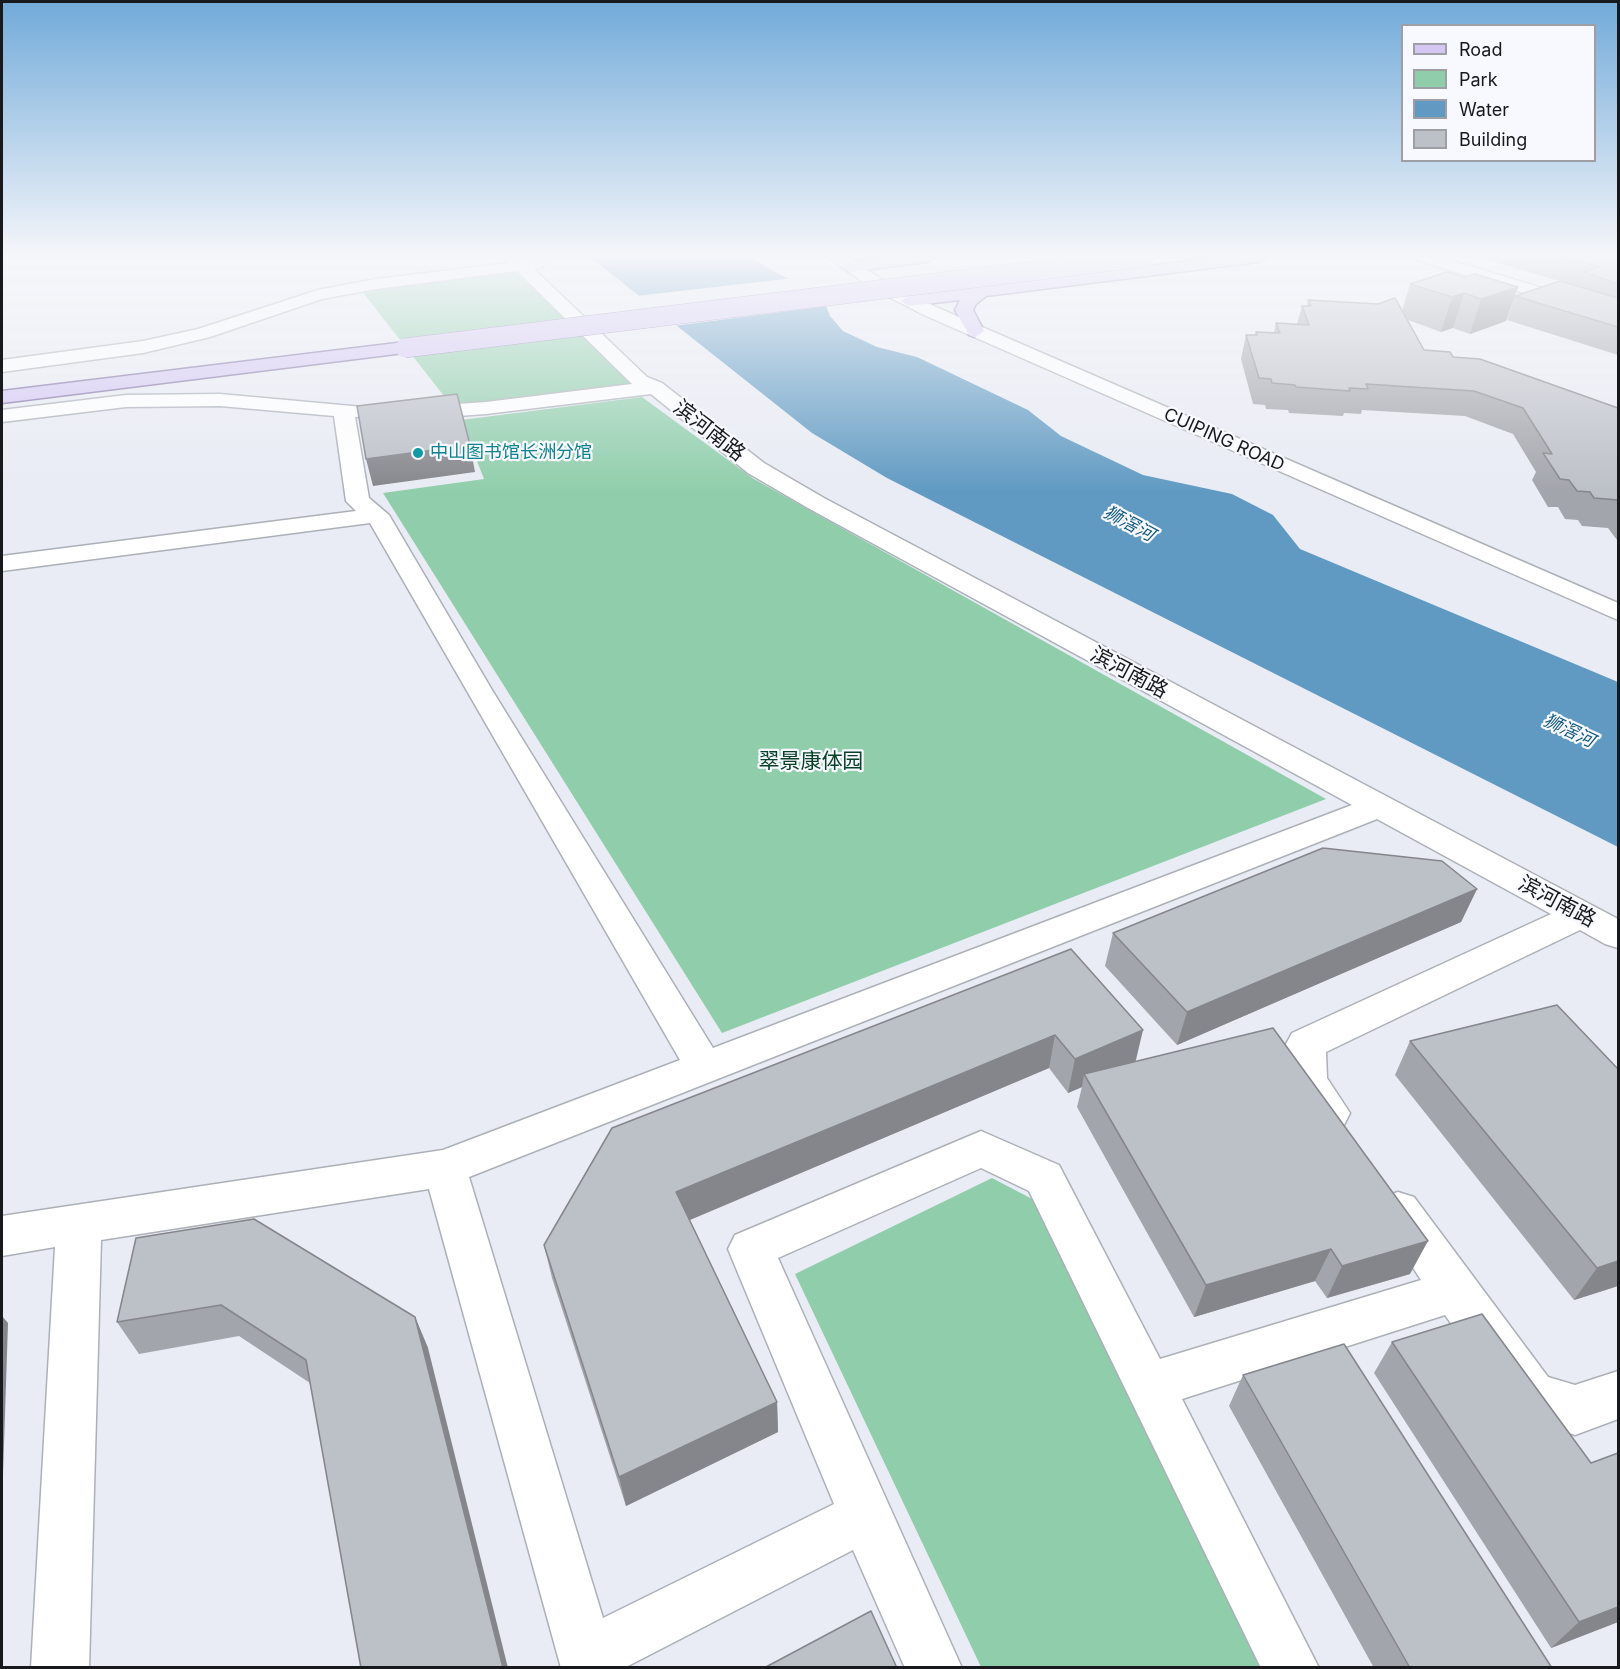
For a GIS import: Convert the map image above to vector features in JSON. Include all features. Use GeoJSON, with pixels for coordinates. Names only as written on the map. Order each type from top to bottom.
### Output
{"type":"FeatureCollection","features":[{"type":"Feature","properties":{"kind":"main road"},"geometry":{"type":"LineString","coordinates":[[2,397],[463,335]]}},
{"type":"Feature","properties":{"kind":"main road"},"geometry":{"type":"LineString","coordinates":[[2,385],[471,335]]}},
{"type":"Feature","properties":{"kind":"street"},"geometry":{"type":"LineString","coordinates":[[2,366],[143,347],[195,335]]}},
{"type":"Feature","properties":{"kind":"street","name":"滨河南路"},"geometry":{"type":"LineString","coordinates":[[595,335],[640,381],[655,387],[756,468],[816,503],[1618,935]]}},
{"type":"Feature","properties":{"kind":"street","name":"CUIPING ROAD"},"geometry":{"type":"LineString","coordinates":[[984,335],[1618,612]]}},
{"type":"Feature","properties":{"kind":"street"},"geometry":{"type":"LineString","coordinates":[[2,416],[126,401],[219,400],[393,413],[486,408],[655,387]]}},
{"type":"Feature","properties":{"kind":"street"},"geometry":{"type":"LineString","coordinates":[[344,411],[358,501],[377,515],[478,690],[704,1067]]}},
{"type":"Feature","properties":{"kind":"street"},"geometry":{"type":"LineString","coordinates":[[2,564],[377,515]]}},
{"type":"Feature","properties":{"kind":"street"},"geometry":{"type":"LineString","coordinates":[[2,1236],[445,1168],[1378,807]]}},
{"type":"Feature","properties":{"kind":"street"},"geometry":{"type":"LineString","coordinates":[[1581,915],[1306,1044],[1307,1081],[1454,1291],[1532,1397],[1575,1410],[1618,1395]]}},
{"type":"Feature","properties":{"kind":"street"},"geometry":{"type":"LineString","coordinates":[[934,1668],[865,1516],[751,1249],[981,1149],[1044,1179],[1291,1668]]}},
{"type":"Feature","properties":{"kind":"street"},"geometry":{"type":"LineString","coordinates":[[445,1168],[588,1662],[865,1516]]}},
{"type":"Feature","properties":{"kind":"street"},"geometry":{"type":"LineString","coordinates":[[60,1668],[79,1224]]}},
{"type":"Feature","properties":{"kind":"street"},"geometry":{"type":"LineString","coordinates":[[1149,1386],[1454,1291]]}},
{"type":"Feature","properties":{"kind":"green space"},"geometry":{"type":"Polygon","coordinates":[[[396,335],[583,335],[635,386],[451,405],[396,335]]]}},
{"type":"Feature","properties":{"kind":"green space","name":"翠景康体园"},"geometry":{"type":"Polygon","coordinates":[[[642,397],[754,479],[1326,799],[722,1033],[383,493],[484,479],[461,420],[642,397]]]}},
{"type":"Feature","properties":{"kind":"green space"},"geometry":{"type":"Polygon","coordinates":[[[992,1178],[1036,1201],[1263,1667],[981,1667],[795,1274],[992,1178]]]}},
{"type":"Feature","properties":{"kind":"water","name":"狮滘河"},"geometry":{"type":"Polygon","coordinates":[[[688,335],[851,335],[877,347],[917,357],[1028,410],[1061,436],[1143,475],[1232,494],[1273,515],[1300,549],[1618,682],[1618,847],[887,478],[812,433],[688,335]]]}},
{"type":"Feature","properties":{"kind":"building"},"geometry":{"type":"Polygon","coordinates":[[[1246,335],[1416,335],[1424,350],[1450,352],[1453,357],[1480,359],[1618,408],[1618,500],[1594,498],[1590,492],[1577,491],[1569,480],[1560,479],[1543,453],[1552,454],[1523,408],[1474,391],[1366,384],[1368,389],[1349,388],[1350,391],[1272,383],[1271,379],[1259,378],[1246,335]]]}},
{"type":"Feature","properties":{"kind":"building"},"geometry":{"type":"Polygon","coordinates":[[[457,394],[470,445],[366,459],[357,406],[457,394]]]}},
{"type":"Feature","properties":{"kind":"building"},"geometry":{"type":"Polygon","coordinates":[[[1323,848],[1442,861],[1477,889],[1187,1012],[1113,933],[1323,848]]]}},
{"type":"Feature","properties":{"kind":"building"},"geometry":{"type":"Polygon","coordinates":[[[1071,949],[1143,1030],[1075,1059],[1055,1035],[676,1192],[777,1402],[619,1477],[544,1245],[612,1128],[1071,949]]]}},
{"type":"Feature","properties":{"kind":"building"},"geometry":{"type":"Polygon","coordinates":[[[1557,1005],[1618,1069],[1618,1261],[1597,1268],[1410,1041],[1557,1005]]]}},
{"type":"Feature","properties":{"kind":"building"},"geometry":{"type":"Polygon","coordinates":[[[1273,1028],[1428,1241],[1342,1266],[1331,1249],[1206,1285],[1084,1074],[1273,1028]]]}},
{"type":"Feature","properties":{"kind":"building"},"geometry":{"type":"Polygon","coordinates":[[[254,1219],[415,1317],[503,1668],[361,1668],[306,1360],[221,1305],[117,1322],[136,1238],[254,1219]]]}},
{"type":"Feature","properties":{"kind":"building"},"geometry":{"type":"Polygon","coordinates":[[[1482,1314],[1591,1463],[1618,1453],[1618,1607],[1579,1622],[1392,1342],[1482,1314]]]}},
{"type":"Feature","properties":{"kind":"building"},"geometry":{"type":"Polygon","coordinates":[[[1344,1344],[1552,1668],[1410,1668],[1243,1375],[1344,1344]]]}},
{"type":"Feature","properties":{"kind":"building"},"geometry":{"type":"Polygon","coordinates":[[[871,1611],[897,1668],[764,1668],[871,1611]]]}},
{"type":"Feature","properties":{"kind":"place","name":"中山图书馆长洲分馆"},"geometry":{"type":"Point","coordinates":[418,453]}}]}
